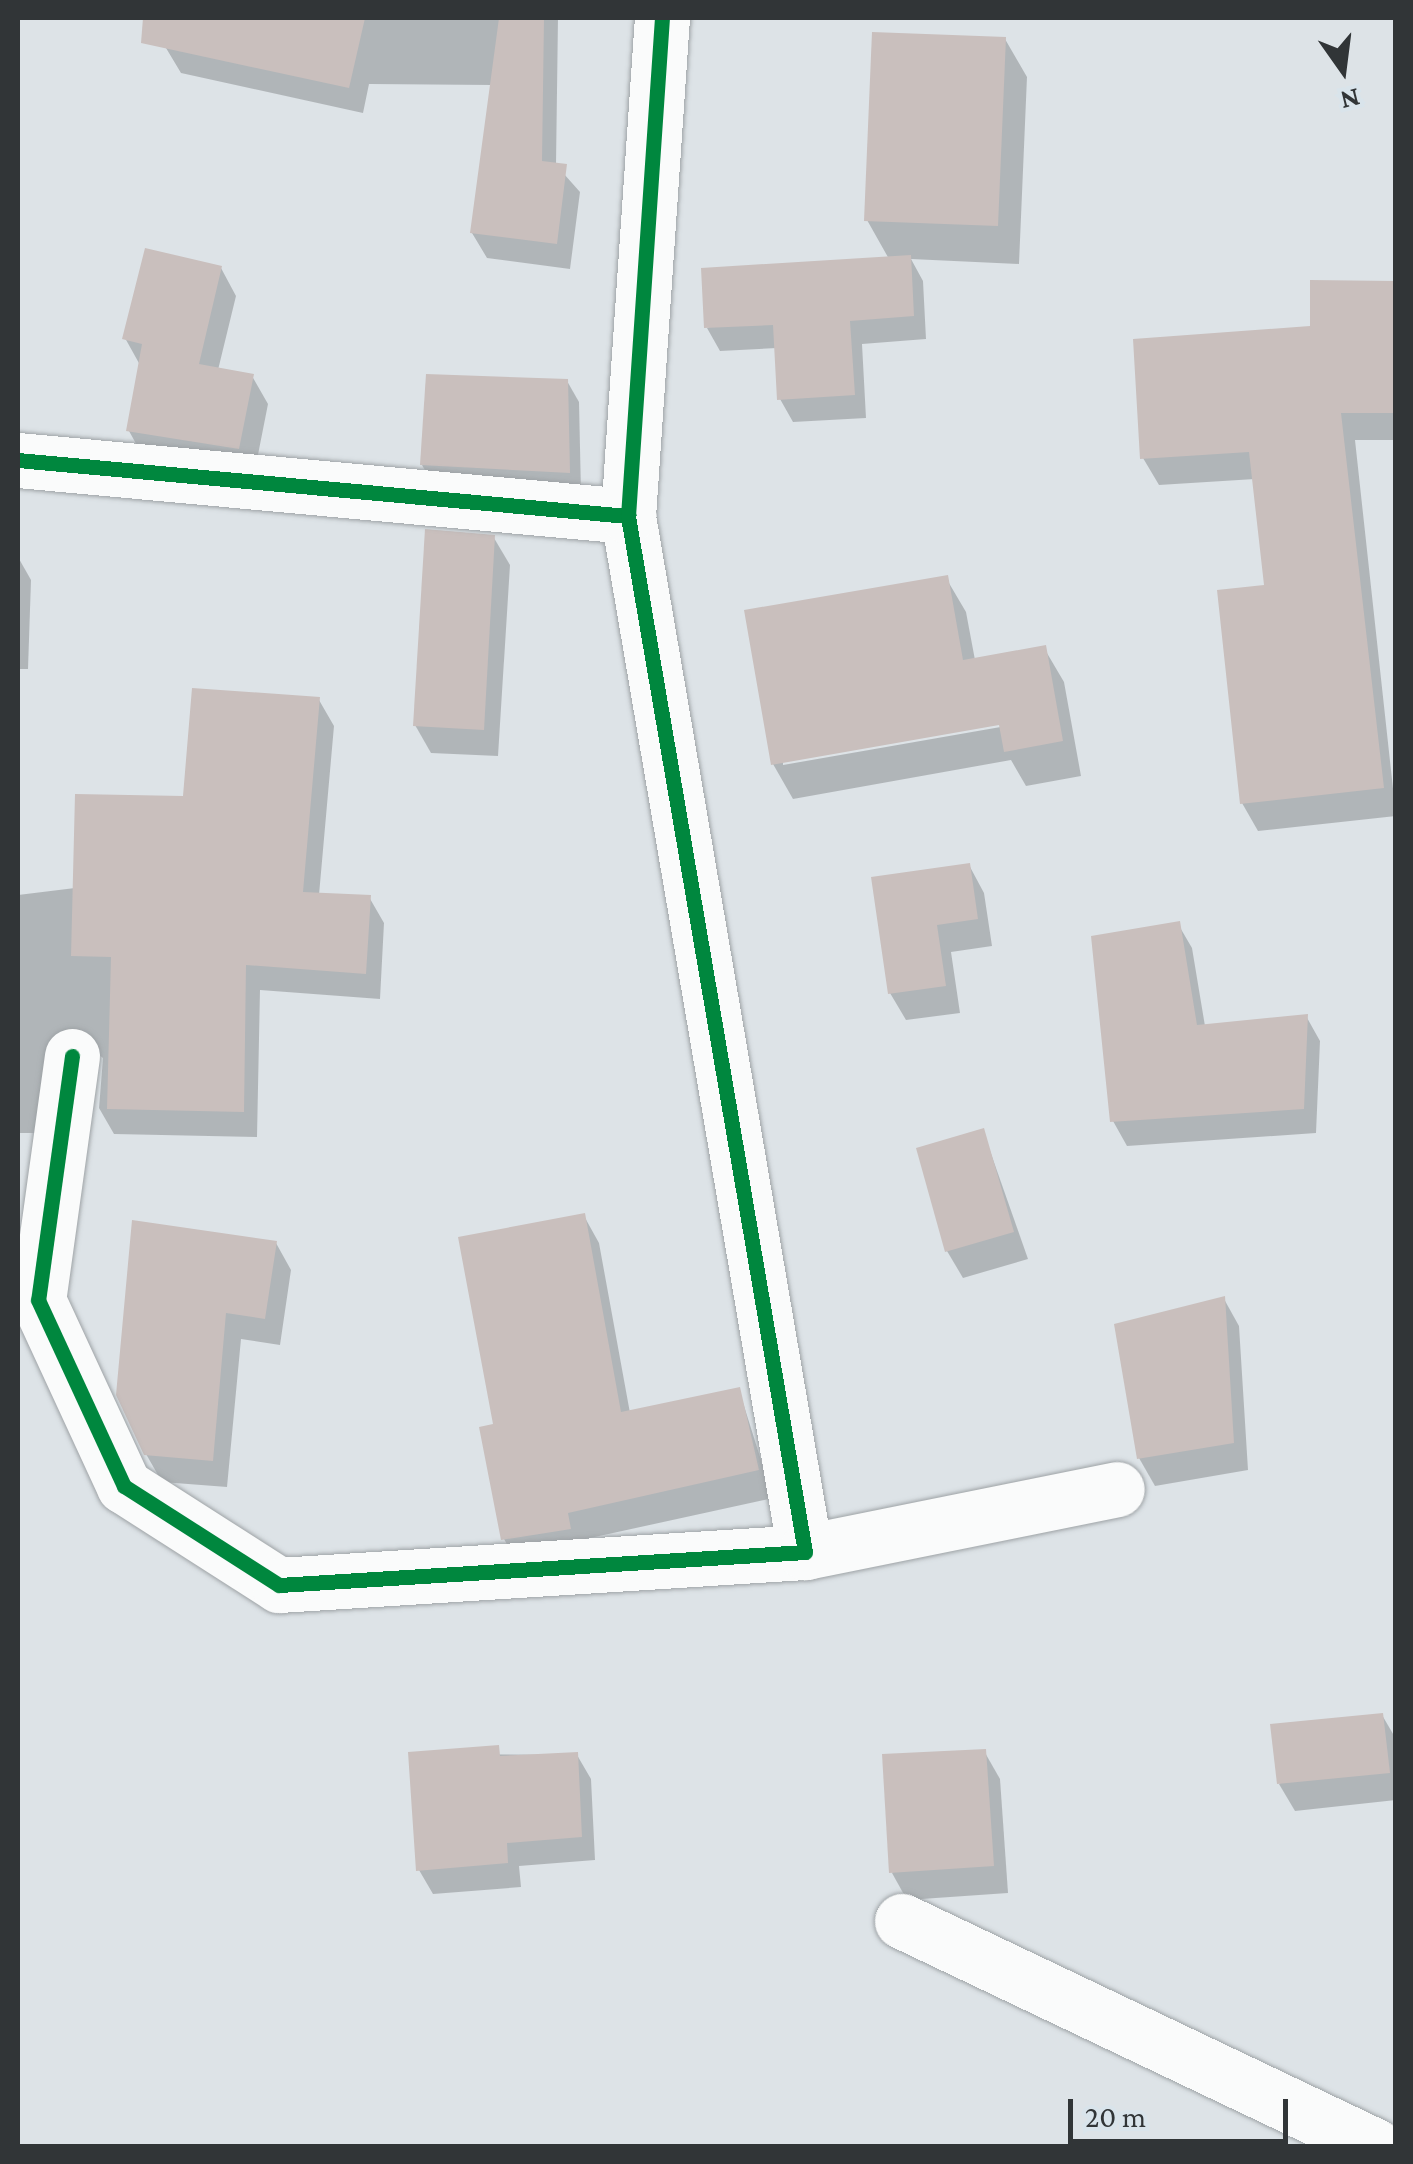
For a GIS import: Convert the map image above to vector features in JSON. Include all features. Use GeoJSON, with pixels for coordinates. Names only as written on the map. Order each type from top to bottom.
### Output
{"type":"FeatureCollection","features":[{"type":"Feature","properties":{"kind":"street"},"geometry":{"type":"LineString","coordinates":[[662,18],[628,516],[806,1552]]}},
{"type":"Feature","properties":{"kind":"street"},"geometry":{"type":"LineString","coordinates":[[18,460],[628,516]]}},
{"type":"Feature","properties":{"kind":"street"},"geometry":{"type":"LineString","coordinates":[[72,1056],[38,1300],[124,1486],[279,1585],[806,1552],[1116,1490]]}},
{"type":"Feature","properties":{"kind":"street"},"geometry":{"type":"LineString","coordinates":[[902,1920],[1376,2146]]}},
{"type":"Feature","properties":{"kind":"building"},"geometry":{"type":"Polygon","coordinates":[[[143,18],[365,18],[349,88],[141,43],[143,18]]]}},
{"type":"Feature","properties":{"kind":"building"},"geometry":{"type":"Polygon","coordinates":[[[499,18],[544,18],[542,161],[567,164],[557,244],[470,233],[499,18]]]}},
{"type":"Feature","properties":{"kind":"building"},"geometry":{"type":"Polygon","coordinates":[[[872,32],[1006,37],[998,226],[864,221],[872,32]]]}},
{"type":"Feature","properties":{"kind":"building"},"geometry":{"type":"Polygon","coordinates":[[[145,248],[222,266],[199,364],[254,374],[239,449],[126,431],[142,344],[122,339],[145,248]]]}},
{"type":"Feature","properties":{"kind":"building"},"geometry":{"type":"Polygon","coordinates":[[[911,255],[914,316],[850,321],[855,395],[777,400],[773,325],[704,328],[701,268],[911,255]]]}},
{"type":"Feature","properties":{"kind":"building"},"geometry":{"type":"Polygon","coordinates":[[[1310,280],[1395,281],[1394,413],[1341,413],[1384,788],[1240,804],[1217,590],[1264,585],[1249,452],[1140,459],[1133,339],[1310,326],[1310,280]]]}},
{"type":"Feature","properties":{"kind":"building"},"geometry":{"type":"Polygon","coordinates":[[[426,374],[568,379],[570,473],[420,465],[426,374]]]}},
{"type":"Feature","properties":{"kind":"building"},"geometry":{"type":"Polygon","coordinates":[[[425,529],[495,535],[484,730],[413,726],[425,529]]]}},
{"type":"Feature","properties":{"kind":"building"},"geometry":{"type":"Polygon","coordinates":[[[948,575],[963,660],[1046,645],[1063,741],[1004,752],[999,725],[771,765],[744,610],[948,575]]]}},
{"type":"Feature","properties":{"kind":"building"},"geometry":{"type":"Polygon","coordinates":[[[192,688],[320,697],[303,892],[371,895],[366,974],[246,965],[244,1112],[107,1109],[111,957],[71,956],[75,794],[183,796],[192,688]]]}},
{"type":"Feature","properties":{"kind":"building"},"geometry":{"type":"Polygon","coordinates":[[[970,863],[978,919],[937,925],[946,986],[888,994],[871,877],[970,863]]]}},
{"type":"Feature","properties":{"kind":"building"},"geometry":{"type":"Polygon","coordinates":[[[1180,921],[1197,1025],[1308,1014],[1304,1109],[1110,1122],[1091,936],[1180,921]]]}},
{"type":"Feature","properties":{"kind":"building"},"geometry":{"type":"Polygon","coordinates":[[[984,1128],[1014,1232],[945,1252],[916,1148],[984,1128]]]}},
{"type":"Feature","properties":{"kind":"building"},"geometry":{"type":"Polygon","coordinates":[[[585,1213],[621,1412],[740,1387],[759,1470],[568,1513],[571,1529],[501,1540],[479,1427],[493,1424],[458,1237],[585,1213]]]}},
{"type":"Feature","properties":{"kind":"building"},"geometry":{"type":"Polygon","coordinates":[[[132,1220],[277,1241],[265,1319],[226,1313],[213,1461],[144,1455],[116,1395],[132,1220]]]}},
{"type":"Feature","properties":{"kind":"building"},"geometry":{"type":"Polygon","coordinates":[[[1225,1296],[1234,1443],[1137,1459],[1114,1324],[1225,1296]]]}},
{"type":"Feature","properties":{"kind":"building"},"geometry":{"type":"Polygon","coordinates":[[[1383,1713],[1390,1773],[1277,1784],[1270,1724],[1383,1713]]]}},
{"type":"Feature","properties":{"kind":"building"},"geometry":{"type":"Polygon","coordinates":[[[499,1745],[500,1756],[578,1752],[582,1837],[507,1843],[508,1863],[416,1871],[408,1752],[499,1745]]]}},
{"type":"Feature","properties":{"kind":"building"},"geometry":{"type":"Polygon","coordinates":[[[986,1749],[994,1866],[889,1873],[882,1754],[986,1749]]]}},
{"type":"Feature","properties":{"kind":"cycle path"},"geometry":{"type":"LineString","coordinates":[[72,1056],[38,1300],[124,1486],[279,1585],[805,1552],[628,516],[662,18]]}},
{"type":"Feature","properties":{"kind":"cycle path"},"geometry":{"type":"LineString","coordinates":[[18,460],[628,516]]}}]}
